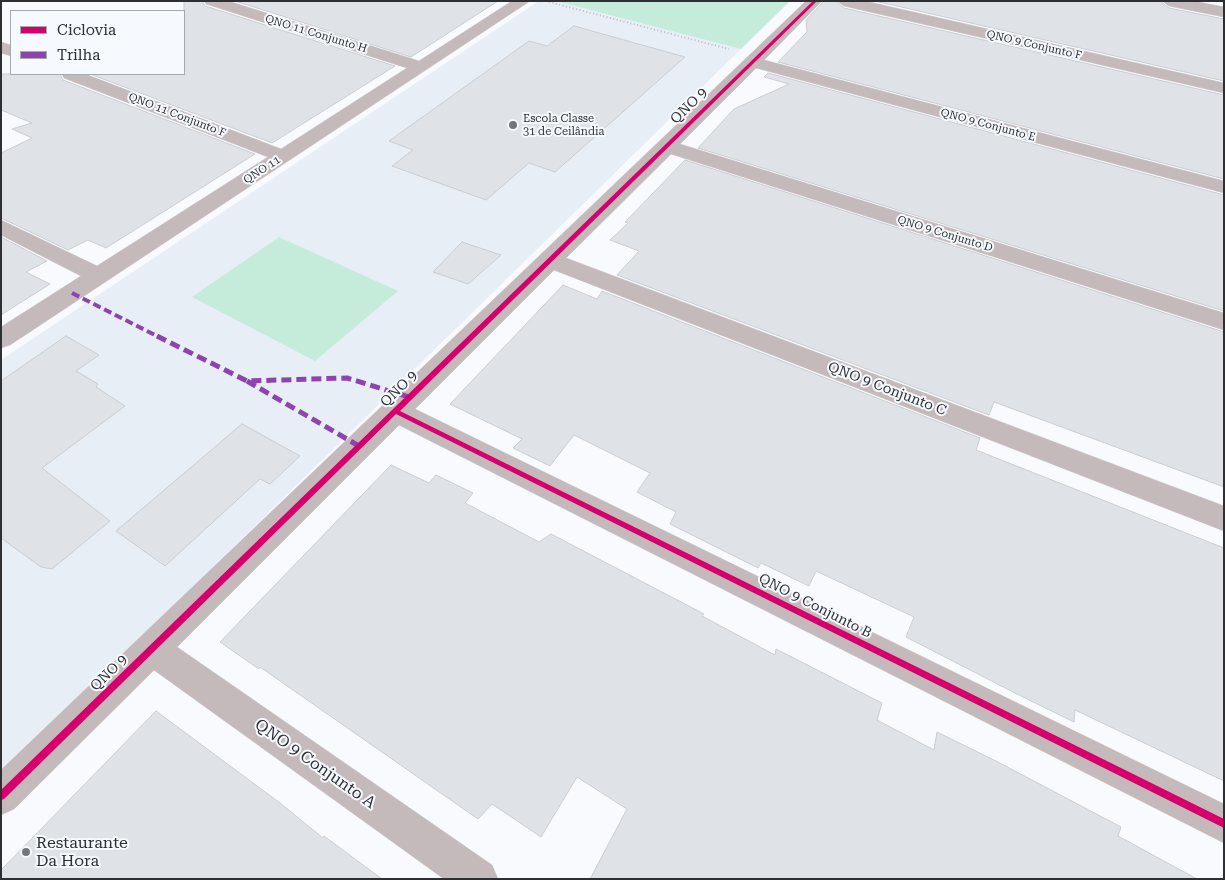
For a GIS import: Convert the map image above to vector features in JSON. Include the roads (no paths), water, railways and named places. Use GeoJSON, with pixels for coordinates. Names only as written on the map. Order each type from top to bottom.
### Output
{"type":"FeatureCollection","features":[{"type":"Feature","properties":{"kind":"street","name":"QNO 11 Conjunto H"},"geometry":{"type":"LineString","coordinates":[[211,1],[421,67]]}},
{"type":"Feature","properties":{"kind":"street","name":"QNO 9"},"geometry":{"type":"LineString","coordinates":[[1,796],[815,1]]}},
{"type":"Feature","properties":{"kind":"street","name":"QNO 9 Conjunto F"},"geometry":{"type":"LineString","coordinates":[[844,1],[1224,88]]}},
{"type":"Feature","properties":{"kind":"street"},"geometry":{"type":"LineString","coordinates":[[1169,1],[1224,12]]}},
{"type":"Feature","properties":{"kind":"street","name":"QNO 11"},"geometry":{"type":"LineString","coordinates":[[1,339],[520,2]]}},
{"type":"Feature","properties":{"kind":"street","name":"QNO 9 Conjunto E"},"geometry":{"type":"LineString","coordinates":[[755,59],[1224,187]]}},
{"type":"Feature","properties":{"kind":"street","name":"QNO 11 Conjunto F"},"geometry":{"type":"LineString","coordinates":[[73,75],[283,156]]}},
{"type":"Feature","properties":{"kind":"street","name":"QNO 9 Conjunto D"},"geometry":{"type":"LineString","coordinates":[[666,146],[1224,322]]}},
{"type":"Feature","properties":{"kind":"street"},"geometry":{"type":"LineString","coordinates":[[1,226],[98,276]]}},
{"type":"Feature","properties":{"kind":"street","name":"QNO 9 Conjunto C"},"geometry":{"type":"LineString","coordinates":[[550,260],[1224,519]]}},
{"type":"Feature","properties":{"kind":"street","name":"QNO 9 Conjunto B"},"geometry":{"type":"LineString","coordinates":[[395,410],[1224,824]]}},
{"type":"Feature","properties":{"kind":"street","name":"QNO 9 Conjunto A"},"geometry":{"type":"LineString","coordinates":[[152,649],[478,879]]}},
{"type":"Feature","properties":{"kind":"place","name":"Escola Classe 31 de Ceilândia"},"geometry":{"type":"Point","coordinates":[513,125]}},
{"type":"Feature","properties":{"kind":"place","name":"Restaurante Da Hora"},"geometry":{"type":"Point","coordinates":[26,852]}}]}
